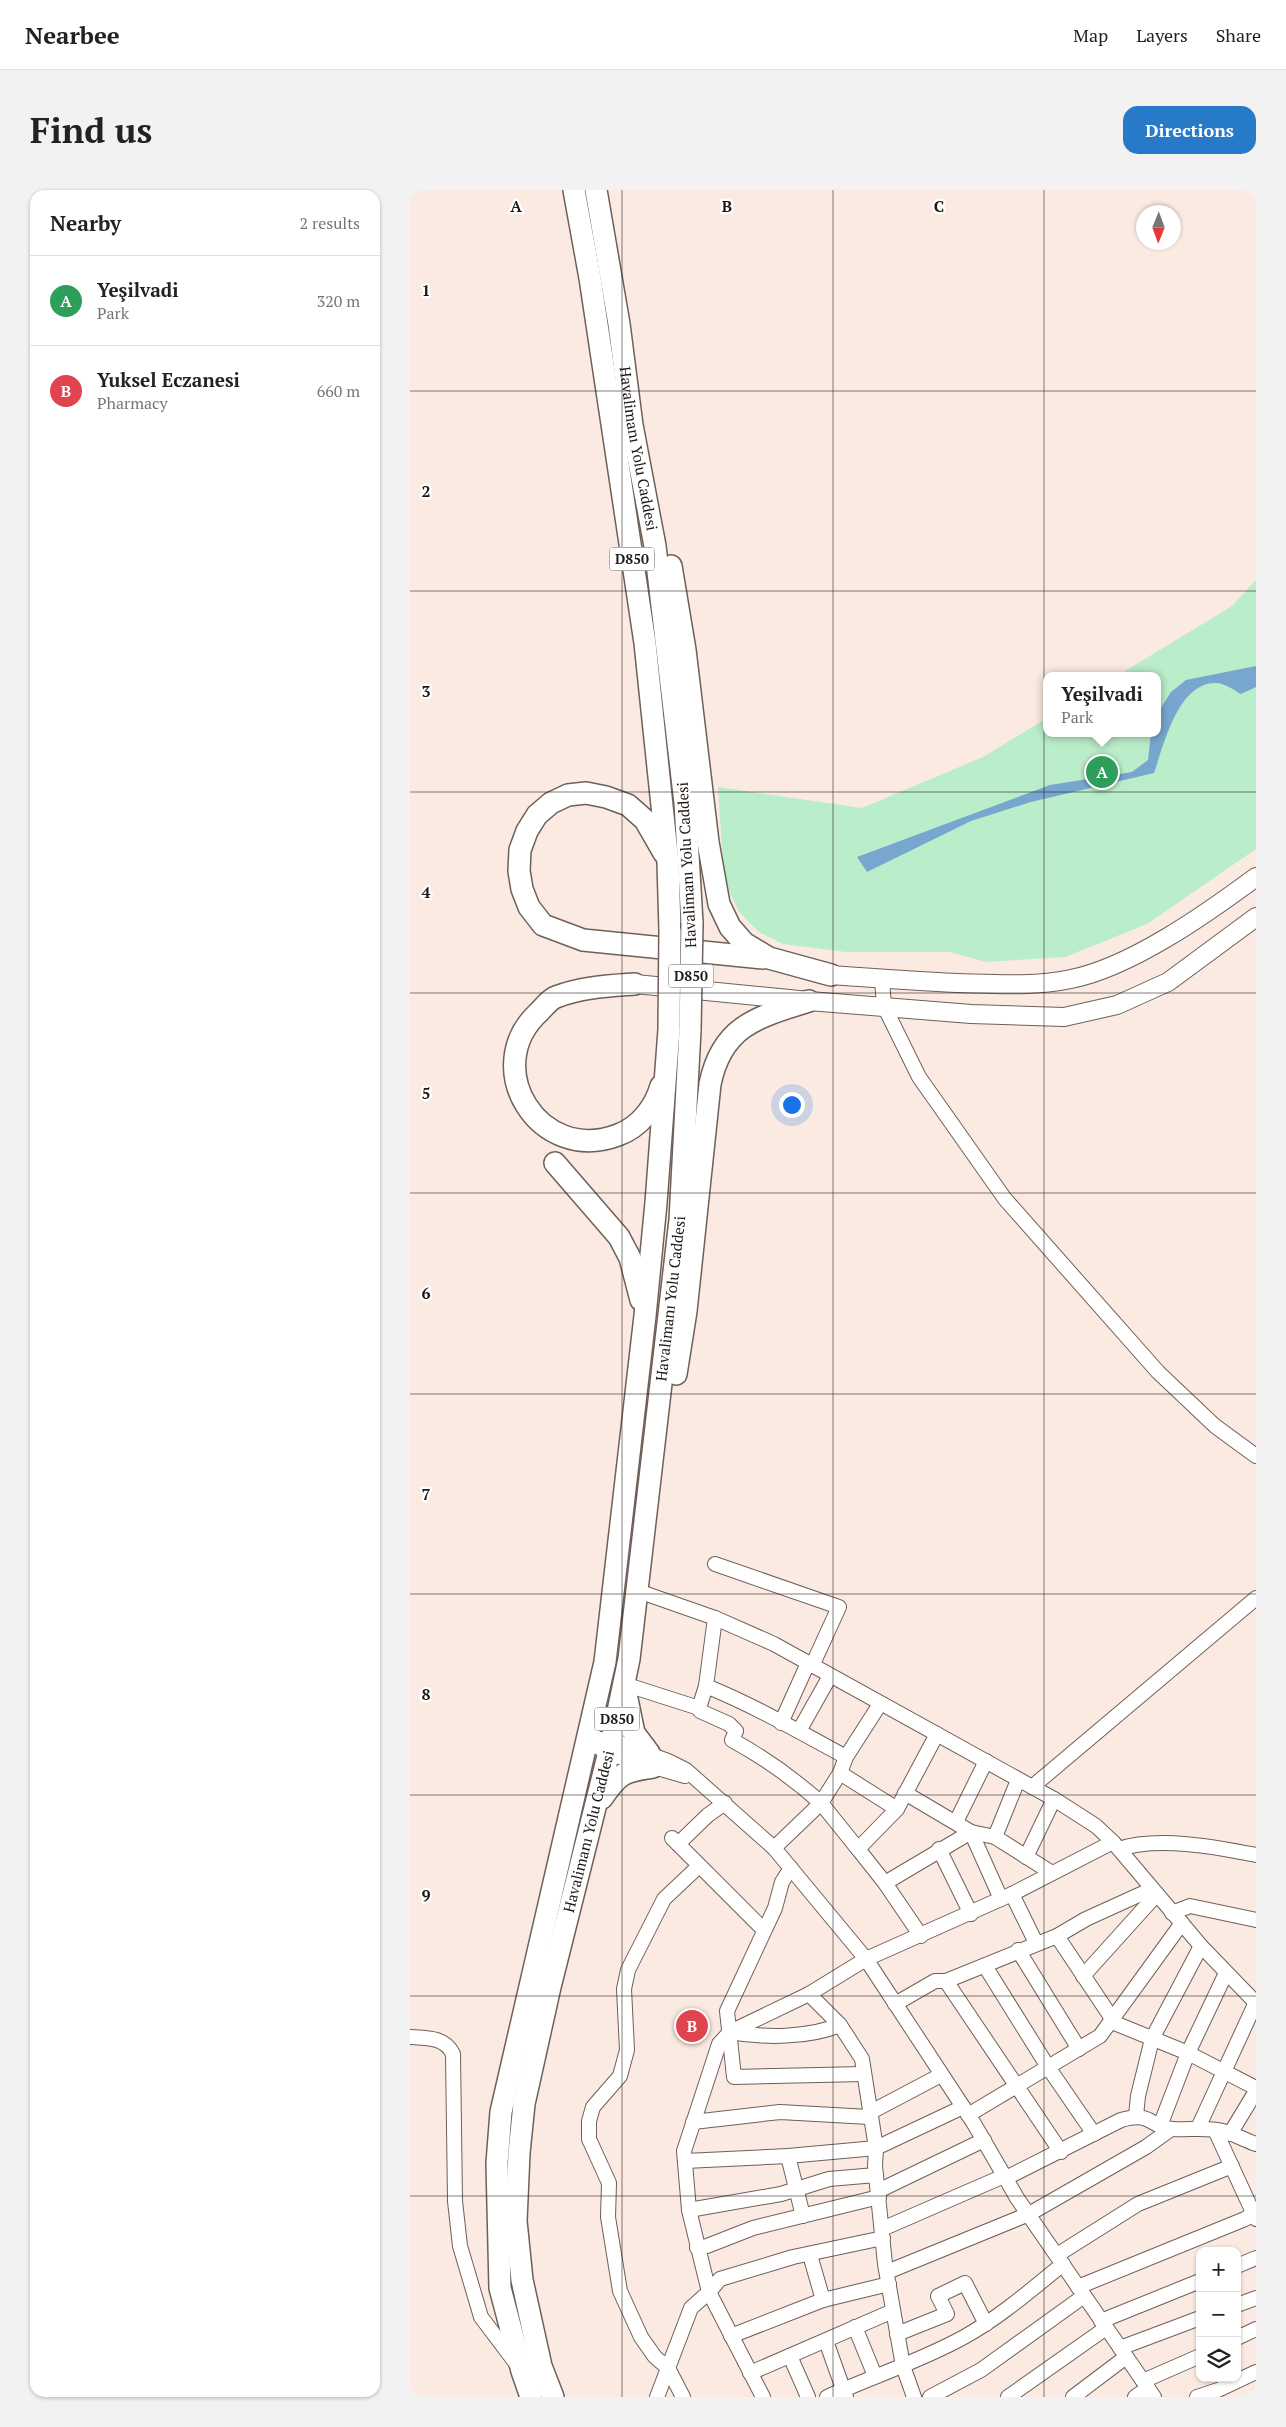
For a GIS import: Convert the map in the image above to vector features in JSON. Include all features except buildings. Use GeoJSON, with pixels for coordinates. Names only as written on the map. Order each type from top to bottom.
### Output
{"type":"FeatureCollection","features":[{"type":"Feature","properties":{"kind":"highway","name":"Havalimanı Yolu Caddesi"},"geometry":{"type":"LineString","coordinates":[[553,2397],[541,2366],[522,2280],[516,2221],[519,2153],[524,2104],[550,1987],[611,1747],[624,1684],[638,1591],[642,1530],[680,1220],[680,1030],[670,930],[668,863],[645,643],[590,278],[574,190]]}},
{"type":"Feature","properties":{"kind":"highway","name":"Havalimanı Yolu Caddesi"},"geometry":{"type":"LineString","coordinates":[[532,2397],[522,2371],[500,2288],[497,2172],[501,2112],[605,1662],[645,1316],[667,1066],[680,1030],[692,923],[685,803],[655,546],[632,425],[619,324],[596,190]]}},
{"type":"Feature","properties":{"kind":"highway"},"geometry":{"type":"LineString","coordinates":[[619,324],[644,412],[665,530],[685,650],[708,842],[719,904],[730,927],[744,943],[769,958]]}},
{"type":"Feature","properties":{"kind":"highway"},"geometry":{"type":"LineString","coordinates":[[668,863],[645,820],[628,805],[606,796],[586,793],[568,795],[551,803],[537,815],[527,831],[520,850],[518,871],[529,907],[543,925],[583,940],[769,958],[831,975]]}},
{"type":"Feature","properties":{"kind":"highway"},"geometry":{"type":"LineString","coordinates":[[635,984],[593,987],[554,998],[529,1021],[517,1043],[513,1067],[524,1100],[534,1117],[547,1130],[568,1138],[588,1142],[606,1140],[626,1132],[643,1119],[657,1100],[667,1066]]}},
{"type":"Feature","properties":{"kind":"highway"},"geometry":{"type":"LineString","coordinates":[[642,1530],[657,1490],[686,1311],[710,1084],[715,1062],[721,1049],[734,1034],[755,1021],[775,1012],[809,1001]]}},
{"type":"Feature","properties":{"kind":"highway"},"geometry":{"type":"LineString","coordinates":[[555,1162],[619,1237],[630,1258],[645,1316]]}},
{"type":"Feature","properties":{"kind":"highway"},"geometry":{"type":"LineString","coordinates":[[596,1806],[619,1775],[651,1760],[634,1733],[624,1684]]}},
{"type":"Feature","properties":{"kind":"main road"},"geometry":{"type":"LineString","coordinates":[[831,975],[1014,985],[1070,980],[1102,970],[1138,953],[1208,912],[1256,877]]}},
{"type":"Feature","properties":{"kind":"main road"},"geometry":{"type":"LineString","coordinates":[[635,984],[971,1014],[1064,1017],[1117,1005],[1168,982],[1256,917]]}},
{"type":"Feature","properties":{"kind":"street"},"geometry":{"type":"LineString","coordinates":[[882,979],[884,1006],[918,1077],[1005,1199],[1158,1372],[1215,1426],[1256,1456]]}},
{"type":"Feature","properties":{"kind":"street"},"geometry":{"type":"LineString","coordinates":[[715,1564],[839,1607],[781,1723]]}},
{"type":"Feature","properties":{"kind":"street"},"geometry":{"type":"LineString","coordinates":[[638,1591],[715,1618],[774,1644],[1054,1799],[1096,1826],[1116,1846],[1226,1973],[1256,2003],[1198,2128]]}},
{"type":"Feature","properties":{"kind":"street"},"geometry":{"type":"LineString","coordinates":[[1032,1787],[1256,1598]]}},
{"type":"Feature","properties":{"kind":"street"},"geometry":{"type":"LineString","coordinates":[[699,1708],[706,1686],[715,1618]]}},
{"type":"Feature","properties":{"kind":"street"},"geometry":{"type":"LineString","coordinates":[[799,1731],[830,1676]]}},
{"type":"Feature","properties":{"kind":"street"},"geometry":{"type":"LineString","coordinates":[[624,1684],[699,1708],[700,1711],[729,1724],[736,1731],[732,1740],[774,1764],[822,1803],[885,1883],[921,1936]]}},
{"type":"Feature","properties":{"kind":"street"},"geometry":{"type":"LineString","coordinates":[[706,1686],[755,1706],[781,1723],[846,1757]]}},
{"type":"Feature","properties":{"kind":"street"},"geometry":{"type":"LineString","coordinates":[[774,1848],[822,1803],[840,1773],[846,1757],[880,1704]]}},
{"type":"Feature","properties":{"kind":"street"},"geometry":{"type":"LineString","coordinates":[[858,1849],[897,1810],[937,1734]]}},
{"type":"Feature","properties":{"kind":"street"},"geometry":{"type":"LineString","coordinates":[[588,1740],[651,1760],[700,1781],[774,1848],[866,1959],[984,2140],[1029,2214],[1148,2389]]}},
{"type":"Feature","properties":{"kind":"street"},"geometry":{"type":"LineString","coordinates":[[956,1822],[986,1761]]}},
{"type":"Feature","properties":{"kind":"street"},"geometry":{"type":"LineString","coordinates":[[840,1773],[897,1810]]}},
{"type":"Feature","properties":{"kind":"street"},"geometry":{"type":"LineString","coordinates":[[995,1837],[1018,1780]]}},
{"type":"Feature","properties":{"kind":"street"},"geometry":{"type":"LineString","coordinates":[[905,1793],[970,1832],[995,1837],[1052,1872]]}},
{"type":"Feature","properties":{"kind":"street"},"geometry":{"type":"LineString","coordinates":[[1026,1857],[1054,1799]]}},
{"type":"Feature","properties":{"kind":"street"},"geometry":{"type":"LineString","coordinates":[[725,1803],[675,1841],[764,1930]]}},
{"type":"Feature","properties":{"kind":"street"},"geometry":{"type":"LineString","coordinates":[[885,1883],[970,1832]]}},
{"type":"Feature","properties":{"kind":"street"},"geometry":{"type":"LineString","coordinates":[[970,1832],[1036,1943]]}},
{"type":"Feature","properties":{"kind":"street"},"geometry":{"type":"LineString","coordinates":[[763,2397],[708,2292],[689,2210],[684,2151],[719,2044],[730,2032],[809,1994],[866,1959],[971,1914],[1052,1872],[1116,1846],[1161,1844],[1202,1847],[1256,1855]]}},
{"type":"Feature","properties":{"kind":"street"},"geometry":{"type":"LineString","coordinates":[[939,1849],[971,1914]]}},
{"type":"Feature","properties":{"kind":"street"},"geometry":{"type":"LineString","coordinates":[[684,2397],[668,2368],[655,2357],[641,2337],[620,2291],[608,2217],[609,2182],[589,2139],[593,2107],[620,2076],[627,2050],[624,1989],[628,1970],[664,1899],[699,1866]]}},
{"type":"Feature","properties":{"kind":"street"},"geometry":{"type":"LineString","coordinates":[[791,1868],[782,1882],[775,1908],[727,2011],[734,2077],[864,2074]]}},
{"type":"Feature","properties":{"kind":"street"},"geometry":{"type":"LineString","coordinates":[[896,2004],[935,1981],[946,1981],[985,1966],[1018,1950],[1057,1936],[1086,1919],[1155,1892]]}},
{"type":"Feature","properties":{"kind":"street"},"geometry":{"type":"LineString","coordinates":[[1083,1976],[1155,1892]]}},
{"type":"Feature","properties":{"kind":"street"},"geometry":{"type":"LineString","coordinates":[[685,2161],[788,2156],[876,2148],[965,2111],[1016,2086],[1100,2036],[1113,2021],[1130,1992],[1159,1956],[1177,1918],[1190,1906],[1256,1920]]}},
{"type":"Feature","properties":{"kind":"street"},"geometry":{"type":"LineString","coordinates":[[1057,1936],[1113,2021],[1188,2054],[1256,2090],[1230,2134]]}},
{"type":"Feature","properties":{"kind":"street"},"geometry":{"type":"LineString","coordinates":[[1136,2116],[1138,2096],[1152,2039],[1202,1946]]}},
{"type":"Feature","properties":{"kind":"street"},"geometry":{"type":"LineString","coordinates":[[1018,1950],[1079,2049]]}},
{"type":"Feature","properties":{"kind":"street"},"geometry":{"type":"LineString","coordinates":[[985,1966],[1048,2067],[1094,2134]]}},
{"type":"Feature","properties":{"kind":"street"},"geometry":{"type":"LineString","coordinates":[[731,2336],[823,2300],[888,2278],[1029,2214],[1146,2147],[1165,2127],[1188,2054],[1226,1973]]}},
{"type":"Feature","properties":{"kind":"street"},"geometry":{"type":"LineString","coordinates":[[946,1981],[1061,2152]]}},
{"type":"Feature","properties":{"kind":"street"},"geometry":{"type":"LineString","coordinates":[[809,1994],[840,2025],[862,2059],[869,2115],[876,2148],[876,2175],[882,2234],[893,2311],[903,2366],[914,2397]]}},
{"type":"Feature","properties":{"kind":"street"},"geometry":{"type":"LineString","coordinates":[[730,2032],[748,2035],[822,2032],[840,2025]]}},
{"type":"Feature","properties":{"kind":"street"},"geometry":{"type":"LineString","coordinates":[[410,2037],[440,2041],[448,2046],[453,2054],[455,2201],[460,2246],[480,2317],[522,2371]]}},
{"type":"Feature","properties":{"kind":"street"},"geometry":{"type":"LineString","coordinates":[[693,2122],[780,2112],[869,2115],[941,2075]]}},
{"type":"Feature","properties":{"kind":"street"},"geometry":{"type":"LineString","coordinates":[[657,2397],[691,2308],[720,2280],[882,2234],[1136,2116],[1149,2118],[1165,2127],[1215,2130],[1256,2144]]}},
{"type":"Feature","properties":{"kind":"street"},"geometry":{"type":"LineString","coordinates":[[930,2397],[981,2370],[1081,2291],[1255,2214],[1215,2130]]}},
{"type":"Feature","properties":{"kind":"street"},"geometry":{"type":"LineString","coordinates":[[697,2248],[707,2246],[752,2228],[803,2216],[878,2194],[984,2140]]}},
{"type":"Feature","properties":{"kind":"street"},"geometry":{"type":"LineString","coordinates":[[788,2156],[803,2216]]}},
{"type":"Feature","properties":{"kind":"street"},"geometry":{"type":"LineString","coordinates":[[828,2397],[845,2393],[875,2376],[903,2366],[964,2337],[1015,2304],[1060,2260],[1138,2204],[1232,2166]]}},
{"type":"Feature","properties":{"kind":"street"},"geometry":{"type":"LineString","coordinates":[[689,2210],[731,2204],[796,2190],[829,2179],[876,2175]]}},
{"type":"Feature","properties":{"kind":"street"},"geometry":{"type":"LineString","coordinates":[[810,2254],[823,2300]]}},
{"type":"Feature","properties":{"kind":"street"},"geometry":{"type":"LineString","coordinates":[[1241,2264],[1256,2258]]}},
{"type":"Feature","properties":{"kind":"street"},"geometry":{"type":"LineString","coordinates":[[897,2334],[947,2314],[938,2296],[965,2283],[986,2324]]}},
{"type":"Feature","properties":{"kind":"street"},"geometry":{"type":"LineString","coordinates":[[1008,2397],[1104,2324],[1196,2283]]}},
{"type":"Feature","properties":{"kind":"street"},"geometry":{"type":"LineString","coordinates":[[1241,2304],[1256,2298]]}},
{"type":"Feature","properties":{"kind":"street"},"geometry":{"type":"LineString","coordinates":[[750,2373],[893,2311]]}},
{"type":"Feature","properties":{"kind":"street"},"geometry":{"type":"LineString","coordinates":[[1073,2397],[1123,2352],[1196,2320]]}},
{"type":"Feature","properties":{"kind":"street"},"geometry":{"type":"LineString","coordinates":[[855,2327],[875,2376]]}},
{"type":"Feature","properties":{"kind":"street"},"geometry":{"type":"LineString","coordinates":[[1239,2337],[1256,2329]]}},
{"type":"Feature","properties":{"kind":"street"},"geometry":{"type":"LineString","coordinates":[[826,2341],[845,2393]]}},
{"type":"Feature","properties":{"kind":"street"},"geometry":{"type":"LineString","coordinates":[[790,2356],[808,2397]]}},
{"type":"Feature","properties":{"kind":"street"},"geometry":{"type":"LineString","coordinates":[[1135,2397],[1196,2359]]}},
{"type":"Feature","properties":{"kind":"street"},"geometry":{"type":"LineString","coordinates":[[1197,2397],[1218,2390],[1256,2372]]}},
{"type":"Feature","properties":{"kind":"green space"},"geometry":{"type":"Polygon","coordinates":[[[1256,580],[1256,849],[1147,924],[1065,957],[986,962],[950,952],[846,952],[783,944],[759,932],[739,912],[724,880],[718,787],[862,808],[983,757],[1043,720],[1043,737],[1161,737],[1161,672],[1124,672],[1232,606],[1256,580]]]}},
{"type":"Feature","properties":{"kind":"water"},"geometry":{"type":"Polygon","coordinates":[[[1256,666],[1256,687],[1241,694],[1219,683],[1203,685],[1192,693],[1174,717],[1154,773],[1031,802],[971,821],[867,872],[857,857],[1050,785],[1132,772],[1148,760],[1151,737],[1161,737],[1161,708],[1171,692],[1186,680],[1256,666]]]}},
{"type":"Feature","properties":{"kind":"place","name":"Yeşilvadi"},"geometry":{"type":"Point","coordinates":[1102,772]}},
{"type":"Feature","properties":{"kind":"place","name":"Yuksel Eczanesi"},"geometry":{"type":"Point","coordinates":[692,2026]}}]}
